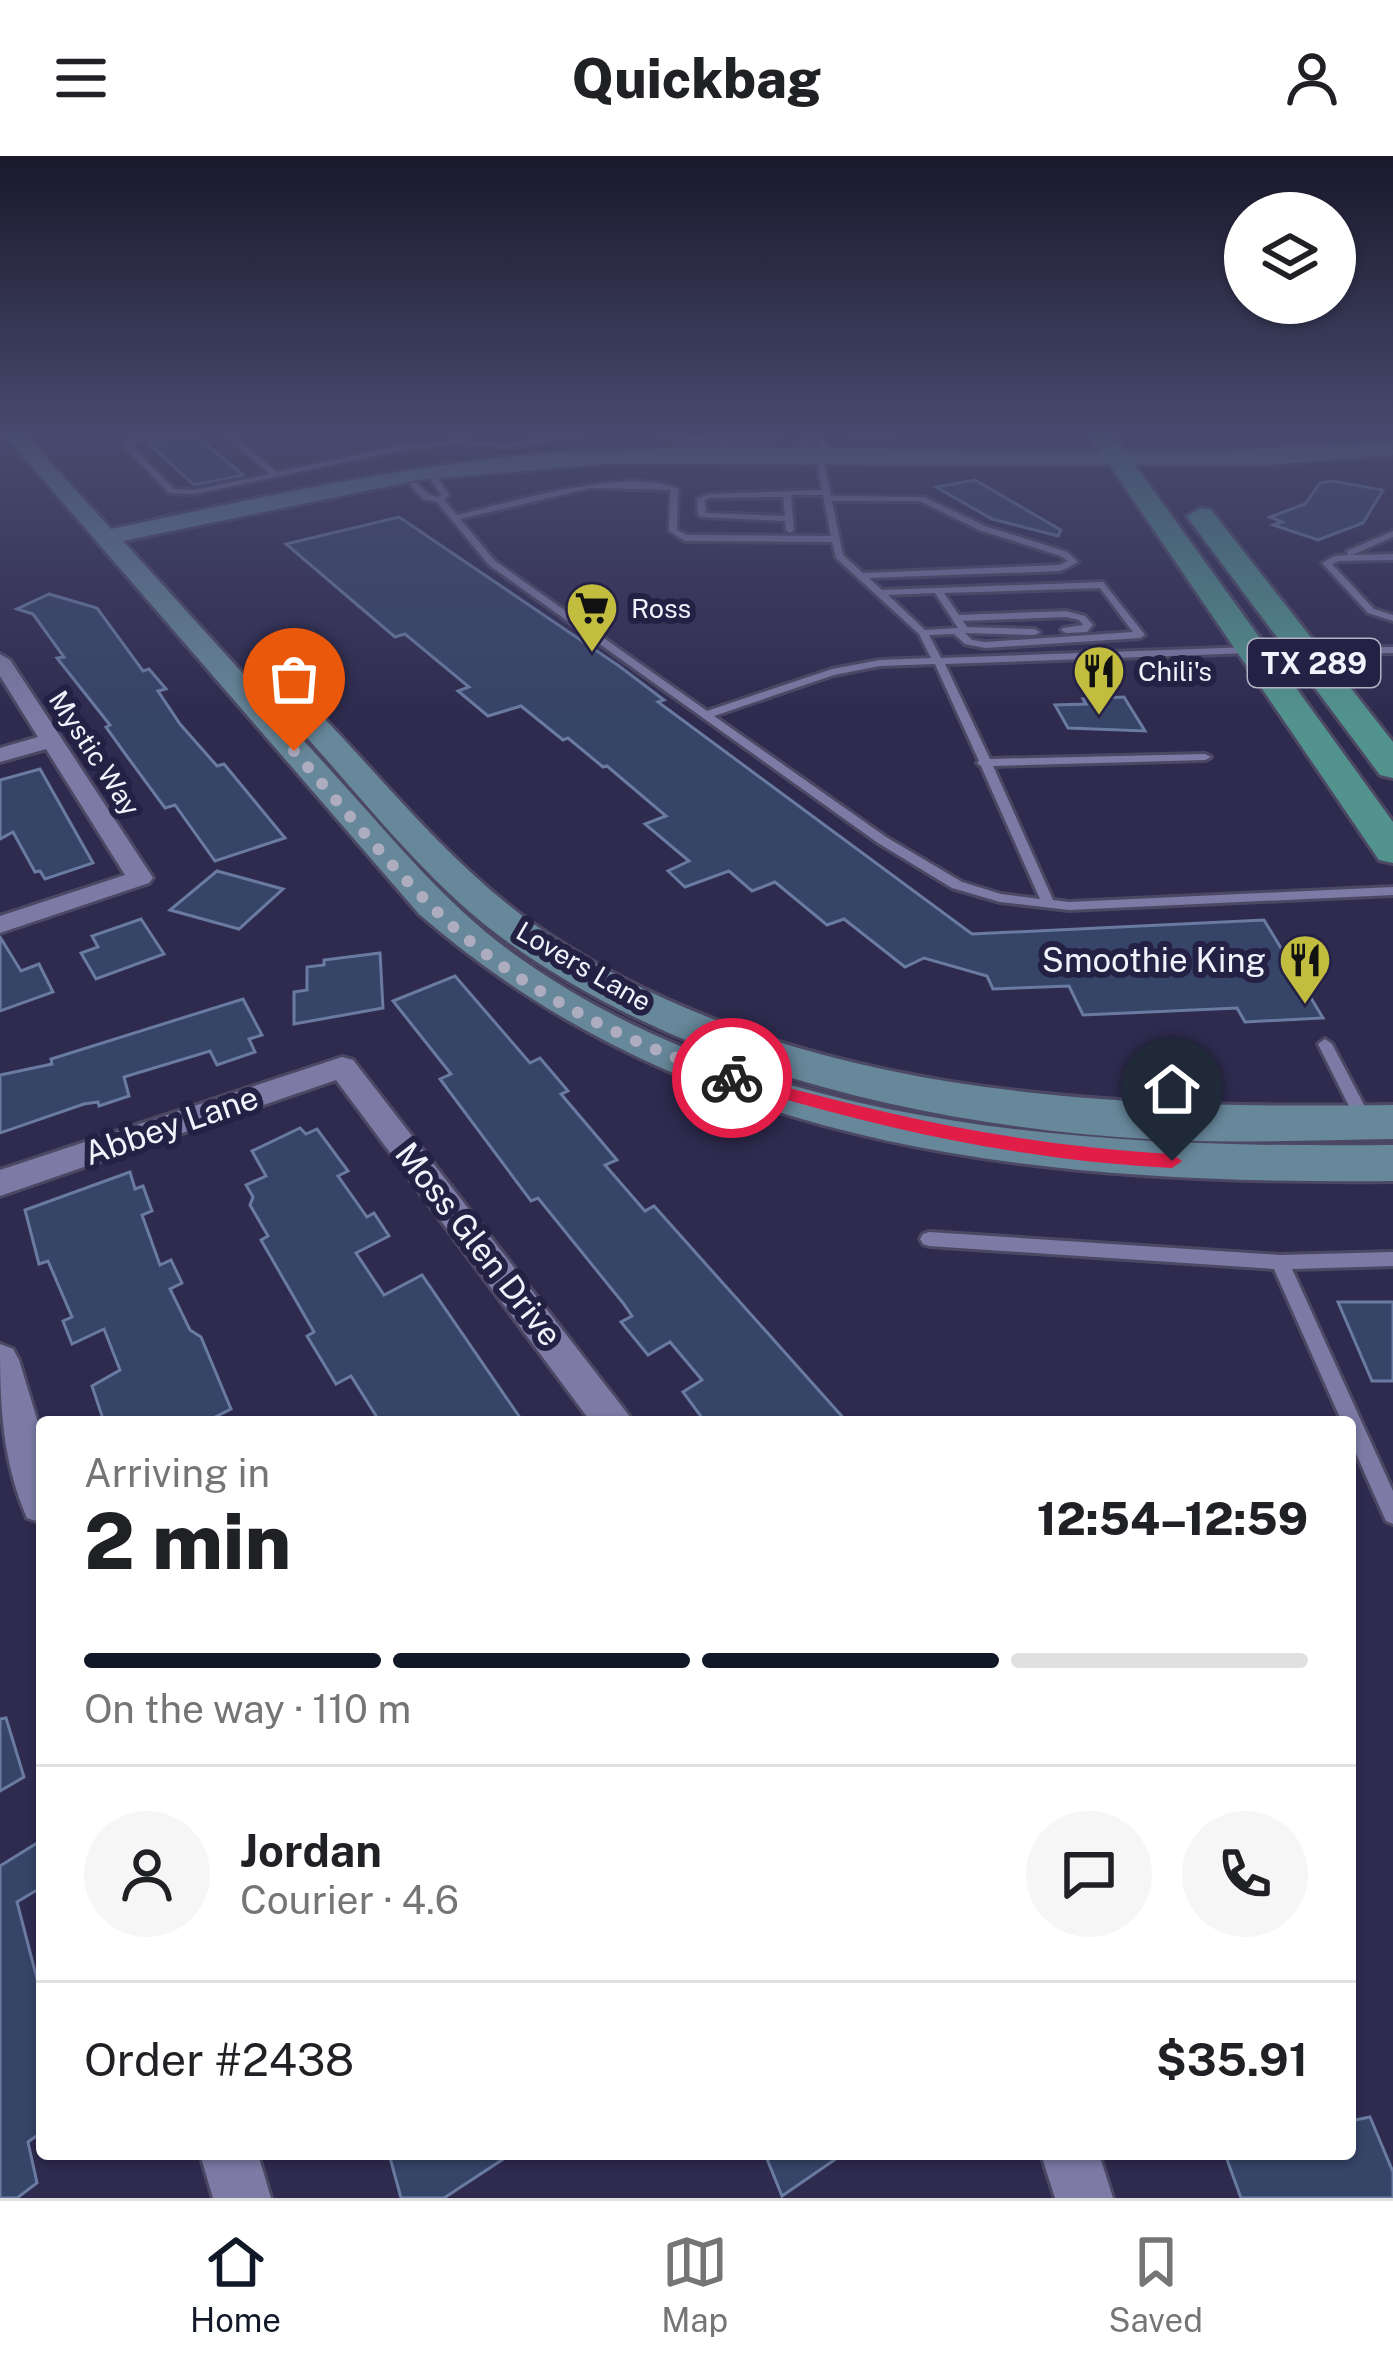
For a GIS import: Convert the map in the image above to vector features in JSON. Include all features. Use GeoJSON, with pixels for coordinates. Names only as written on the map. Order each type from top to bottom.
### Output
{"type":"FeatureCollection","features":[{"type":"Feature","properties":{"kind":"main road","name":"TX 289"},"geometry":{"type":"LineString","coordinates":[[1166,527],[1393,851]]}},
{"type":"Feature","properties":{"kind":"main road","name":"TX 289"},"geometry":{"type":"LineString","coordinates":[[1210,527],[1393,767]]}},
{"type":"Feature","properties":{"kind":"street","name":"Lovers Lane"},"geometry":{"type":"LineString","coordinates":[[111,527],[123,539]]}},
{"type":"Feature","properties":{"kind":"street","name":"Lovers Lane"},"geometry":{"type":"LineString","coordinates":[[114,527],[450,923],[529,983],[613,1030],[763,1088],[874,1120],[986,1142],[1172,1161],[1383,1149]]}},
{"type":"Feature","properties":{"kind":"street"},"geometry":{"type":"LineString","coordinates":[[123,539],[175,527]]}},
{"type":"Feature","properties":{"kind":"street","name":"Mystic Way"},"geometry":{"type":"LineString","coordinates":[[0,660],[140,878],[0,925]]}},
{"type":"Feature","properties":{"kind":"street"},"geometry":{"type":"LineString","coordinates":[[0,755],[52,740]]}},
{"type":"Feature","properties":{"kind":"street","name":"Abbey Lane"},"geometry":{"type":"LineString","coordinates":[[0,1183],[341,1067]]}},
{"type":"Feature","properties":{"kind":"street","name":"Moss Glen Drive"},"geometry":{"type":"LineString","coordinates":[[341,1067],[609,1416]]}},
{"type":"Feature","properties":{"kind":"street"},"geometry":{"type":"LineString","coordinates":[[0,1360],[36,1483]]}},
{"type":"Feature","properties":{"kind":"street"},"geometry":{"type":"LineString","coordinates":[[231,2160],[242,2198]]}},
{"type":"Feature","properties":{"kind":"street"},"geometry":{"type":"LineString","coordinates":[[1072,2160],[1084,2198]]}},
{"type":"Feature","properties":{"kind":"lane"},"geometry":{"type":"LineString","coordinates":[[461,527],[484,557],[938,877],[1000,898],[1049,905],[1393,892]]}},
{"type":"Feature","properties":{"kind":"lane"},"geometry":{"type":"LineString","coordinates":[[674,527],[685,538],[833,539]]}},
{"type":"Feature","properties":{"kind":"lane"},"geometry":{"type":"LineString","coordinates":[[789,527],[790,539]]}},
{"type":"Feature","properties":{"kind":"lane"},"geometry":{"type":"LineString","coordinates":[[831,527],[839,556],[923,633],[938,658],[1049,905]]}},
{"type":"Feature","properties":{"kind":"lane"},"geometry":{"type":"LineString","coordinates":[[858,575],[1061,568],[1074,562],[1064,554],[981,527]]}},
{"type":"Feature","properties":{"kind":"lane"},"geometry":{"type":"LineString","coordinates":[[1393,534],[1326,563],[1371,611],[1393,618]]}},
{"type":"Feature","properties":{"kind":"lane"},"geometry":{"type":"LineString","coordinates":[[1338,558],[1393,556]]}},
{"type":"Feature","properties":{"kind":"lane"},"geometry":{"type":"LineString","coordinates":[[881,593],[938,590],[1103,585],[1110,588],[1140,635],[985,645],[969,642],[938,590]]}},
{"type":"Feature","properties":{"kind":"lane"},"geometry":{"type":"LineString","coordinates":[[923,633],[959,626],[1066,614],[1082,618],[1088,628],[986,634],[959,626]]}},
{"type":"Feature","properties":{"kind":"lane"},"geometry":{"type":"LineString","coordinates":[[705,715],[832,672],[938,658],[1251,650]]}},
{"type":"Feature","properties":{"kind":"lane"},"geometry":{"type":"LineString","coordinates":[[1304,651],[1393,650]]}},
{"type":"Feature","properties":{"kind":"lane"},"geometry":{"type":"LineString","coordinates":[[983,763],[1204,757]]}},
{"type":"Feature","properties":{"kind":"lane"},"geometry":{"type":"LineString","coordinates":[[1325,1044],[1383,1149]]}},
{"type":"Feature","properties":{"kind":"lane"},"geometry":{"type":"LineString","coordinates":[[929,1239],[1280,1262],[1393,1259]]}},
{"type":"Feature","properties":{"kind":"lane"},"geometry":{"type":"LineString","coordinates":[[1280,1262],[1349,1416]]}},
{"type":"Feature","properties":{"kind":"lane"},"geometry":{"type":"LineString","coordinates":[[1356,1431],[1393,1514]]}},
{"type":"Feature","properties":{"kind":"building"},"geometry":{"type":"Polygon","coordinates":[[[356,527],[414,527],[619,666],[664,700],[658,702],[972,934],[1264,920],[1323,1018],[1245,1022],[1237,1008],[1083,1015],[1069,986],[993,989],[987,976],[924,958],[905,967],[844,919],[827,925],[775,882],[752,891],[729,871],[685,887],[668,871],[689,861],[645,824],[666,816],[607,766],[568,738],[563,740],[521,706],[488,716],[458,691],[469,687],[405,634],[395,637],[286,544],[356,527]]]}},
{"type":"Feature","properties":{"kind":"building"},"geometry":{"type":"Polygon","coordinates":[[[1024,527],[1056,527],[1061,530],[1058,536],[1024,527]]]}},
{"type":"Feature","properties":{"kind":"building"},"geometry":{"type":"Polygon","coordinates":[[[1280,527],[1352,527],[1318,540],[1280,527]]]}},
{"type":"Feature","properties":{"kind":"building"},"geometry":{"type":"Polygon","coordinates":[[[49,594],[97,608],[143,671],[149,669],[166,689],[158,691],[180,724],[217,766],[224,764],[285,838],[215,861],[175,805],[165,808],[106,727],[110,725],[57,658],[64,657],[33,614],[17,609],[49,594]]]}},
{"type":"Feature","properties":{"kind":"building","name":"Chili's"},"geometry":{"type":"Polygon","coordinates":[[[1124,697],[1145,731],[1068,728],[1055,705],[1086,704],[1083,699],[1124,697]]]}},
{"type":"Feature","properties":{"kind":"building"},"geometry":{"type":"Polygon","coordinates":[[[40,769],[93,863],[45,879],[40,871],[35,872],[13,832],[0,839],[0,780],[40,769]]]}},
{"type":"Feature","properties":{"kind":"building"},"geometry":{"type":"Polygon","coordinates":[[[217,871],[283,889],[239,929],[170,910],[217,871]]]}},
{"type":"Feature","properties":{"kind":"building"},"geometry":{"type":"Polygon","coordinates":[[[141,919],[164,954],[96,979],[81,953],[98,947],[92,936],[141,919]]]}},
{"type":"Feature","properties":{"kind":"building"},"geometry":{"type":"Polygon","coordinates":[[[0,937],[21,971],[39,964],[53,992],[0,1011],[0,937]]]}},
{"type":"Feature","properties":{"kind":"building"},"geometry":{"type":"Polygon","coordinates":[[[380,953],[383,1008],[294,1024],[294,992],[307,990],[307,967],[324,965],[324,960],[380,953]]]}},
{"type":"Feature","properties":{"kind":"building"},"geometry":{"type":"Polygon","coordinates":[[[455,976],[530,1063],[540,1058],[568,1091],[561,1094],[617,1160],[605,1165],[645,1211],[654,1206],[842,1416],[701,1416],[683,1392],[702,1380],[670,1342],[648,1355],[621,1322],[632,1316],[623,1303],[538,1198],[531,1201],[440,1079],[451,1074],[393,1001],[455,976]]]}},
{"type":"Feature","properties":{"kind":"building"},"geometry":{"type":"Polygon","coordinates":[[[243,999],[262,1035],[249,1039],[255,1052],[217,1065],[210,1051],[124,1077],[129,1096],[99,1106],[98,1102],[84,1104],[0,1133],[0,1075],[52,1064],[51,1059],[243,999]]]}},
{"type":"Feature","properties":{"kind":"building"},"geometry":{"type":"Polygon","coordinates":[[[300,1128],[306,1134],[317,1129],[348,1171],[338,1176],[367,1217],[374,1213],[389,1236],[356,1253],[384,1295],[422,1275],[519,1416],[376,1416],[351,1376],[336,1384],[307,1336],[314,1332],[261,1240],[268,1236],[250,1205],[253,1197],[246,1185],[266,1176],[252,1151],[300,1128]]]}},
{"type":"Feature","properties":{"kind":"building"},"geometry":{"type":"Polygon","coordinates":[[[130,1172],[135,1189],[143,1186],[152,1211],[142,1215],[160,1265],[171,1260],[182,1283],[170,1289],[190,1330],[201,1337],[231,1409],[217,1416],[102,1416],[92,1386],[120,1370],[104,1329],[72,1344],[63,1321],[72,1317],[48,1261],[39,1264],[25,1210],[130,1172]]]}},
{"type":"Feature","properties":{"kind":"building"},"geometry":{"type":"Polygon","coordinates":[[[1338,1302],[1393,1302],[1393,1381],[1372,1381],[1338,1302]]]}},
{"type":"Feature","properties":{"kind":"building"},"geometry":{"type":"Polygon","coordinates":[[[6,1718],[24,1777],[0,1791],[0,1719],[6,1718]]]}},
{"type":"Feature","properties":{"kind":"building"},"geometry":{"type":"Polygon","coordinates":[[[36,1844],[36,1891],[17,1902],[36,1975],[36,2136],[28,2142],[37,2183],[17,2198],[0,2198],[0,1866],[36,1844]]]}},
{"type":"Feature","properties":{"kind":"building"},"geometry":{"type":"Polygon","coordinates":[[[1370,2117],[1393,2172],[1393,2198],[1241,2198],[1227,2160],[1356,2160],[1356,2120],[1370,2117]]]}},
{"type":"Feature","properties":{"kind":"building"},"geometry":{"type":"Polygon","coordinates":[[[391,2160],[502,2160],[444,2198],[401,2198],[391,2160]]]}},
{"type":"Feature","properties":{"kind":"building"},"geometry":{"type":"Polygon","coordinates":[[[767,2160],[834,2160],[782,2196],[767,2160]]]}},
{"type":"Feature","properties":{"kind":"way so far"},"geometry":{"type":"LineString","coordinates":[[294,751],[433,906],[482,950],[585,1016],[732,1078]]}},
{"type":"Feature","properties":{"kind":"place","name":"Ross"},"geometry":{"type":"Point","coordinates":[592,654]}},
{"type":"Feature","properties":{"kind":"place","name":"Chili's"},"geometry":{"type":"Point","coordinates":[1099,717]}},
{"type":"Feature","properties":{"kind":"place","name":"Smoothie King"},"geometry":{"type":"Point","coordinates":[1305,1006]}},
{"type":"Feature","properties":{"kind":"route"},"geometry":{"type":"LineString","coordinates":[[732,1078],[874,1120],[968,1139],[1031,1150],[1172,1161]]}}]}
